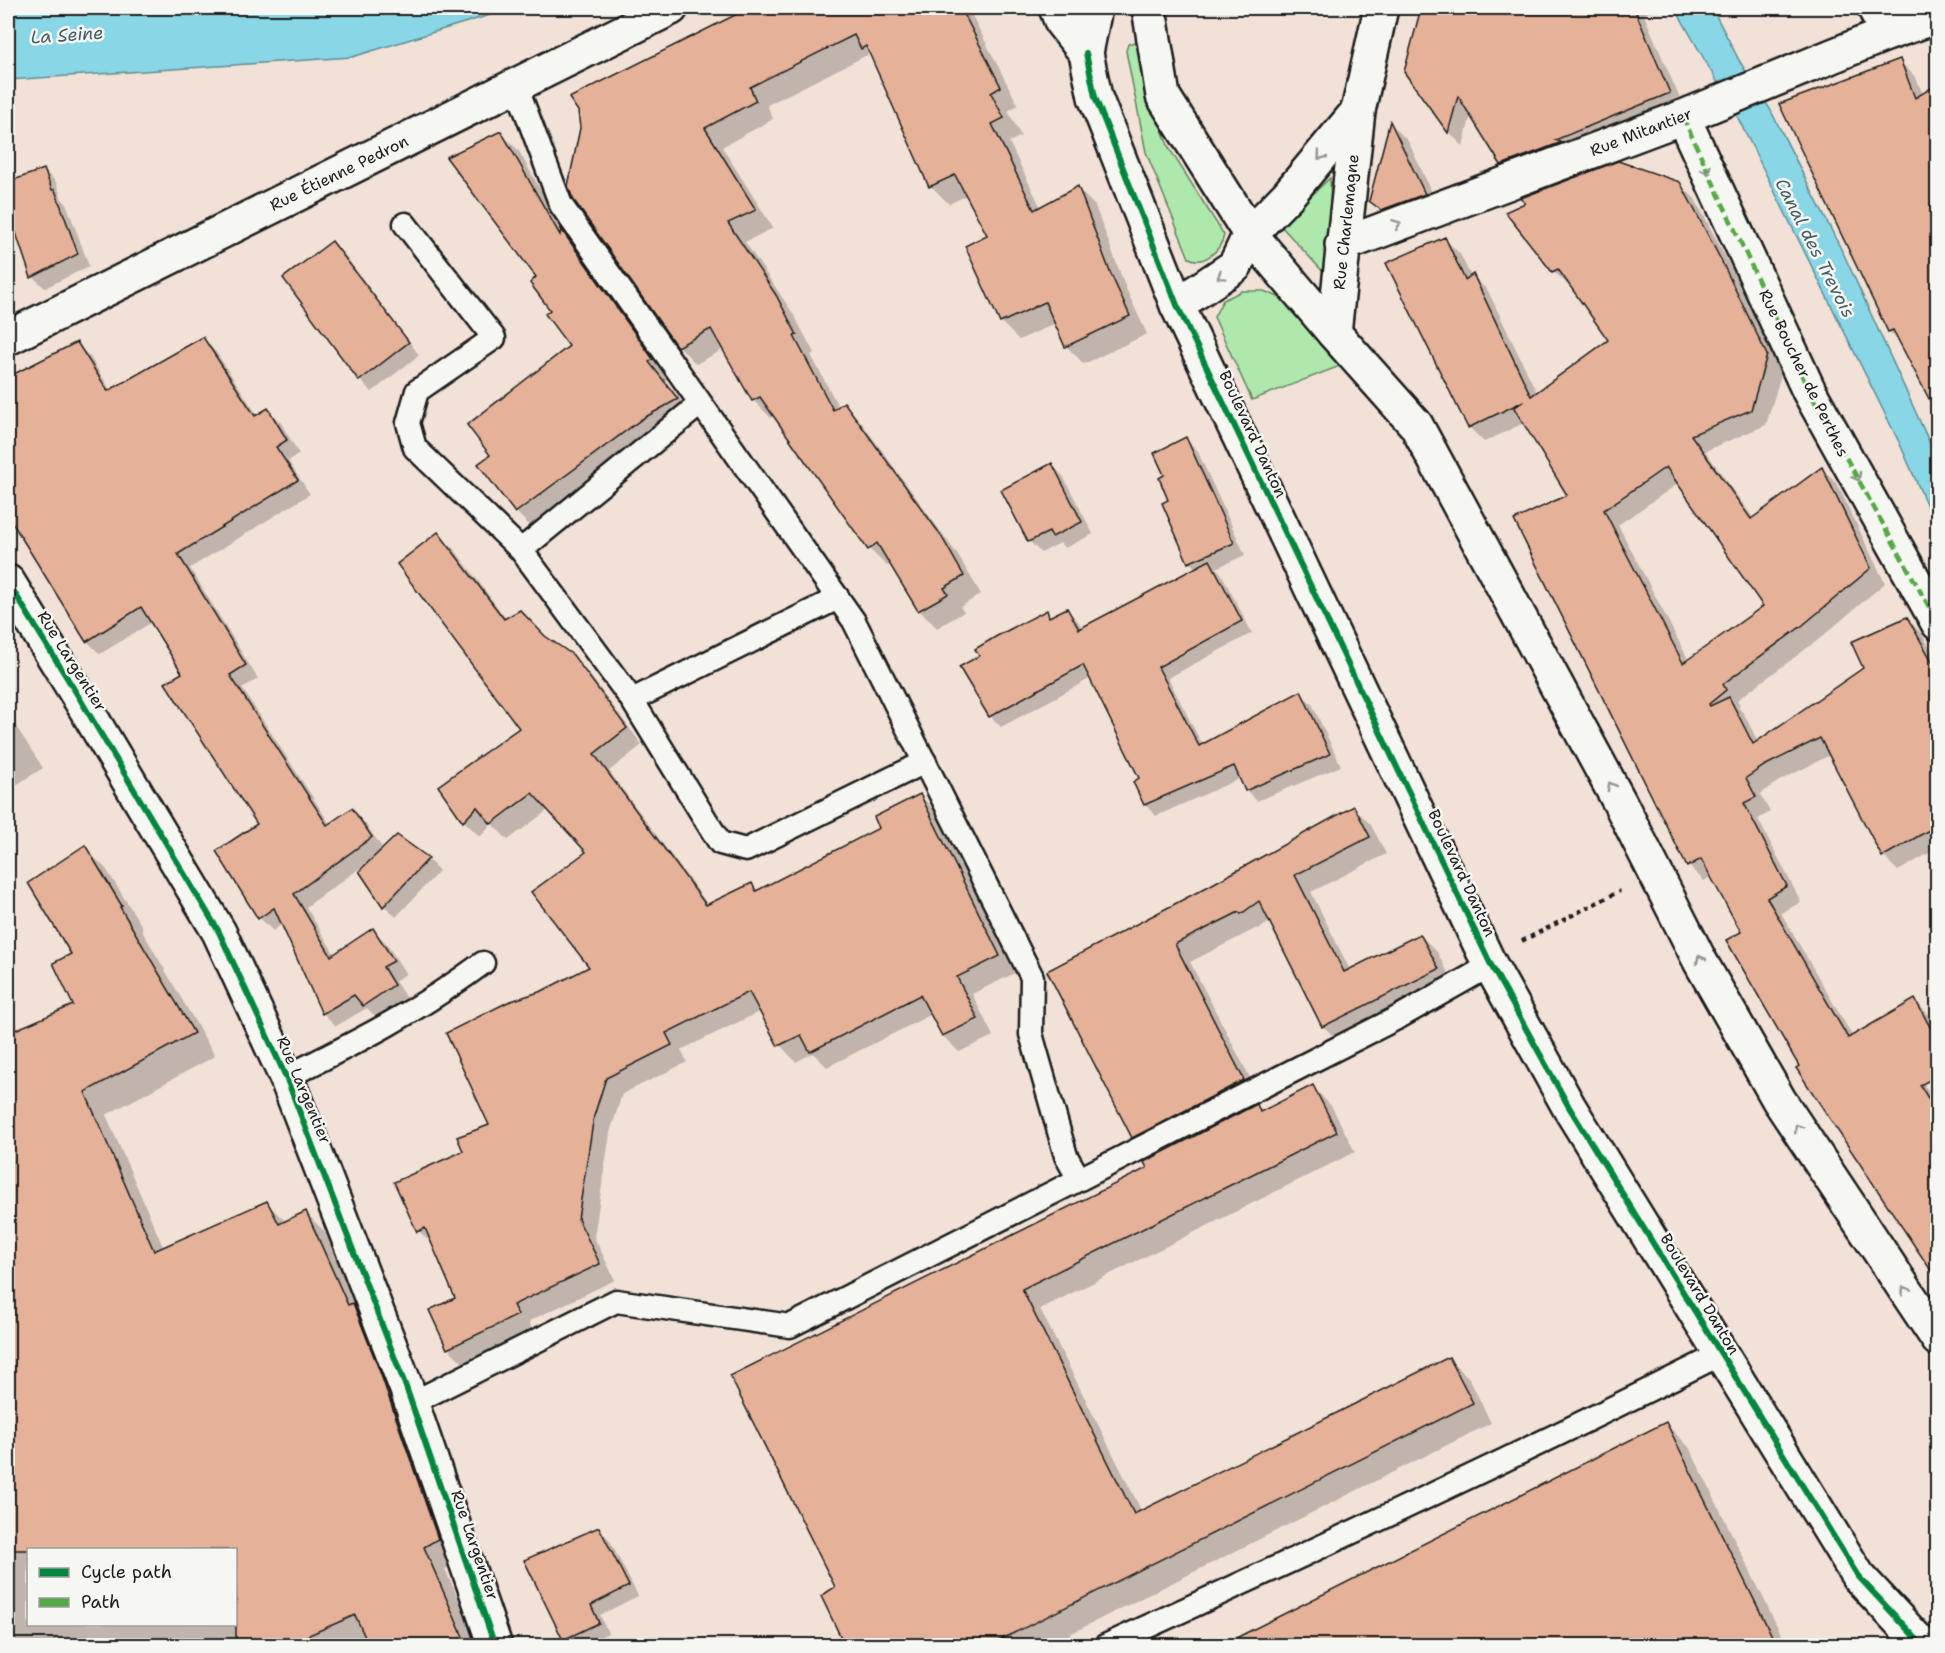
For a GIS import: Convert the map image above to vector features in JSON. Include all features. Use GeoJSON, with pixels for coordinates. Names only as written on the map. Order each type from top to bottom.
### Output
{"type":"FeatureCollection","features":[{"type":"Feature","properties":{"kind":"street","name":"Rue Étienne Pedron"},"geometry":{"type":"LineString","coordinates":[[8,338],[671,8]]}},
{"type":"Feature","properties":{"kind":"street"},"geometry":{"type":"LineString","coordinates":[[1056,8],[1062,23],[1086,53]]}},
{"type":"Feature","properties":{"kind":"street","name":"Boulevard Danton"},"geometry":{"type":"LineString","coordinates":[[1095,8],[1086,53],[1095,97],[1177,305],[1502,955],[1569,1107],[1858,1576],[1923,1646]]}},
{"type":"Feature","properties":{"kind":"street"},"geometry":{"type":"LineString","coordinates":[[1149,8],[1163,96],[1250,234],[1416,425],[1656,872],[1700,961],[1779,1100],[1938,1339]]}},
{"type":"Feature","properties":{"kind":"street","name":"Rue Charlemagne"},"geometry":{"type":"LineString","coordinates":[[1334,333],[1358,111],[1381,8]]}},
{"type":"Feature","properties":{"kind":"street","name":"Rue Mitantier"},"geometry":{"type":"LineString","coordinates":[[1342,245],[1683,117],[1757,85],[1881,21],[1938,16]]}},
{"type":"Feature","properties":{"kind":"street","name":"Rue Charlemagne"},"geometry":{"type":"LineString","coordinates":[[1250,234],[1288,195],[1358,111]]}},
{"type":"Feature","properties":{"kind":"street","name":"Rue Boucher de Perthes"},"geometry":{"type":"LineString","coordinates":[[1683,117],[1809,391],[1938,623]]}},
{"type":"Feature","properties":{"kind":"street"},"geometry":{"type":"LineString","coordinates":[[1177,305],[1235,266],[1250,234]]}},
{"type":"Feature","properties":{"kind":"street","name":"Rue Largentier"},"geometry":{"type":"LineString","coordinates":[[8,582],[219,932],[286,1077],[412,1403],[495,1646]]}},
{"type":"Feature","properties":{"kind":"lane"},"geometry":{"type":"LineString","coordinates":[[516,85],[561,205],[854,621],[1032,977],[1031,1034],[1066,1156],[1079,1179]]}},
{"type":"Feature","properties":{"kind":"lane"},"geometry":{"type":"LineString","coordinates":[[405,224],[494,338],[417,390],[408,423],[415,448],[521,550],[632,700],[720,843],[746,850],[925,762]]}},
{"type":"Feature","properties":{"kind":"lane"},"geometry":{"type":"LineString","coordinates":[[521,550],[700,404]]}},
{"type":"Feature","properties":{"kind":"lane"},"geometry":{"type":"LineString","coordinates":[[632,700],[838,598]]}},
{"type":"Feature","properties":{"kind":"lane"},"geometry":{"type":"LineString","coordinates":[[412,1403],[616,1301],[790,1326],[1398,1017],[1502,955]]}},
{"type":"Feature","properties":{"kind":"lane"},"geometry":{"type":"LineString","coordinates":[[286,1077],[364,1040],[447,990],[483,963]]}},
{"type":"Feature","properties":{"kind":"lane"},"geometry":{"type":"LineString","coordinates":[[1105,1646],[1288,1562],[1721,1354]]}},
{"type":"Feature","properties":{"kind":"path"},"geometry":{"type":"LineString","coordinates":[[1502,955],[1656,872]]}},
{"type":"Feature","properties":{"kind":"green space"},"geometry":{"type":"Polygon","coordinates":[[[1134,42],[1141,45],[1146,88],[1169,148],[1224,235],[1216,251],[1200,260],[1189,258],[1146,152],[1126,51],[1128,44],[1134,42]]]}},
{"type":"Feature","properties":{"kind":"green space"},"geometry":{"type":"Polygon","coordinates":[[[1330,178],[1332,237],[1326,275],[1280,225],[1330,178]]]}},
{"type":"Feature","properties":{"kind":"green space"},"geometry":{"type":"Polygon","coordinates":[[[1242,291],[1264,291],[1286,300],[1340,366],[1252,400],[1214,317],[1223,300],[1242,291]]]}},
{"type":"Feature","properties":{"kind":"water","name":"La Seine"},"geometry":{"type":"Polygon","coordinates":[[[8,8],[513,8],[352,57],[8,80],[8,8]]]}},
{"type":"Feature","properties":{"kind":"water","name":"Canal des Trevois"},"geometry":{"type":"Polygon","coordinates":[[[1675,8],[1712,8],[1740,62],[1770,109],[1845,257],[1937,459],[1937,529],[1900,444],[1739,120],[1675,8]]]}},
{"type":"Feature","properties":{"kind":"building"},"geometry":{"type":"Polygon","coordinates":[[[749,8],[961,8],[1001,87],[991,93],[1004,118],[992,124],[1034,210],[1078,186],[1110,272],[1130,316],[1065,347],[1045,302],[1000,323],[965,246],[987,235],[955,175],[929,187],[866,46],[861,49],[854,35],[750,87],[756,101],[705,128],[756,210],[728,223],[776,295],[797,335],[794,336],[833,410],[844,402],[940,534],[964,576],[944,588],[948,594],[918,611],[877,543],[868,550],[760,397],[752,401],[711,329],[677,347],[573,199],[568,186],[580,128],[578,111],[569,98],[749,8]]]}},
{"type":"Feature","properties":{"kind":"building"},"geometry":{"type":"Polygon","coordinates":[[[1421,8],[1634,8],[1670,93],[1555,140],[1562,142],[1501,165],[1458,96],[1448,133],[1404,72],[1421,8]]]}},
{"type":"Feature","properties":{"kind":"building"},"geometry":{"type":"Polygon","coordinates":[[[1900,59],[1915,98],[1938,84],[1938,416],[1893,330],[1888,332],[1779,104],[1900,59]]]}},
{"type":"Feature","properties":{"kind":"building"},"geometry":{"type":"Polygon","coordinates":[[[1390,121],[1425,194],[1381,210],[1369,201],[1390,121]]]}},
{"type":"Feature","properties":{"kind":"building"},"geometry":{"type":"Polygon","coordinates":[[[501,131],[560,235],[561,229],[653,359],[649,362],[678,399],[642,419],[515,513],[478,464],[490,455],[467,425],[569,346],[545,314],[550,310],[530,283],[536,277],[446,157],[501,131]]]}},
{"type":"Feature","properties":{"kind":"building"},"geometry":{"type":"Polygon","coordinates":[[[1618,161],[1680,182],[1767,355],[1751,410],[1691,435],[1751,519],[1822,467],[1871,568],[1803,625],[1723,684],[1726,690],[1709,704],[1710,706],[1729,697],[1753,744],[1863,668],[1851,642],[1907,617],[1938,672],[1938,825],[1882,857],[1820,738],[1764,766],[1746,778],[1756,797],[1744,803],[1787,886],[1767,898],[1848,1038],[1915,999],[1938,1042],[1938,1076],[1920,1085],[1938,1114],[1938,1281],[1796,1068],[1799,1066],[1726,940],[1741,932],[1701,859],[1687,867],[1514,520],[1567,495],[1514,408],[1524,401],[1468,428],[1386,263],[1445,237],[1465,280],[1473,274],[1531,396],[1608,340],[1558,269],[1552,272],[1505,212],[1525,203],[1521,198],[1618,161]],[[1666,467],[1604,510],[1683,663],[1763,606],[1666,467]]]}},
{"type":"Feature","properties":{"kind":"building"},"geometry":{"type":"Polygon","coordinates":[[[44,169],[52,190],[55,190],[78,254],[31,278],[8,209],[8,182],[44,169]]]}},
{"type":"Feature","properties":{"kind":"building"},"geometry":{"type":"Polygon","coordinates":[[[332,241],[409,342],[359,381],[283,278],[332,241]]]}},
{"type":"Feature","properties":{"kind":"building"},"geometry":{"type":"Polygon","coordinates":[[[203,337],[255,416],[268,408],[287,440],[276,447],[298,480],[178,554],[246,665],[230,675],[327,825],[352,808],[372,837],[294,894],[331,956],[373,928],[394,961],[383,967],[394,985],[363,1006],[354,995],[322,1014],[274,908],[258,919],[216,851],[257,824],[165,683],[182,673],[141,607],[86,642],[8,516],[8,377],[77,342],[108,391],[203,337]]]}},
{"type":"Feature","properties":{"kind":"building"},"geometry":{"type":"Polygon","coordinates":[[[1186,437],[1234,543],[1188,563],[1162,503],[1168,500],[1159,478],[1164,475],[1154,453],[1186,437]]]}},
{"type":"Feature","properties":{"kind":"building"},"geometry":{"type":"Polygon","coordinates":[[[1052,463],[1082,522],[1052,537],[1049,532],[1028,542],[1001,490],[1052,463]]]}},
{"type":"Feature","properties":{"kind":"building"},"geometry":{"type":"Polygon","coordinates":[[[438,532],[504,619],[520,610],[545,636],[573,655],[627,728],[594,754],[706,905],[752,883],[756,891],[879,828],[874,817],[920,794],[1000,956],[957,977],[978,1019],[942,1036],[920,995],[810,1052],[801,1035],[778,1046],[749,992],[666,1033],[672,1045],[606,1078],[594,1116],[578,1219],[600,1264],[513,1305],[518,1315],[447,1349],[429,1310],[455,1298],[425,1228],[417,1232],[394,1182],[463,1151],[457,1137],[489,1125],[446,1033],[508,1002],[542,991],[589,967],[531,892],[586,852],[532,793],[491,824],[477,807],[463,822],[438,786],[519,728],[397,564],[438,532]]]}},
{"type":"Feature","properties":{"kind":"building"},"geometry":{"type":"Polygon","coordinates":[[[1210,560],[1242,621],[1158,667],[1199,746],[1301,691],[1330,754],[1245,791],[1234,766],[1144,805],[1133,782],[1139,778],[1083,665],[989,717],[959,667],[979,656],[975,649],[1047,610],[1049,617],[1067,608],[1079,629],[1210,560]]]}},
{"type":"Feature","properties":{"kind":"building"},"geometry":{"type":"Polygon","coordinates":[[[1354,806],[1370,837],[1295,875],[1344,972],[1420,934],[1439,969],[1322,1027],[1259,901],[1241,914],[1239,912],[1175,944],[1244,1080],[1132,1138],[1047,971],[1354,806]]]}},
{"type":"Feature","properties":{"kind":"building"},"geometry":{"type":"Polygon","coordinates":[[[397,835],[429,858],[383,907],[359,871],[397,835]]]}},
{"type":"Feature","properties":{"kind":"building"},"geometry":{"type":"Polygon","coordinates":[[[85,845],[194,1033],[85,1092],[154,1251],[267,1201],[279,1224],[306,1211],[348,1305],[353,1303],[380,1372],[438,1539],[424,1547],[467,1646],[369,1646],[355,1615],[284,1646],[236,1646],[237,1548],[27,1548],[27,1550],[8,1550],[8,1033],[73,1005],[53,963],[71,954],[28,883],[85,845]]]}},
{"type":"Feature","properties":{"kind":"building"},"geometry":{"type":"Polygon","coordinates":[[[1313,1085],[1337,1132],[1022,1289],[1134,1514],[1449,1357],[1473,1403],[988,1646],[845,1646],[821,1596],[835,1587],[730,1376],[1147,1168],[1144,1162],[1257,1104],[1260,1112],[1313,1085]]]}},
{"type":"Feature","properties":{"kind":"building"},"geometry":{"type":"Polygon","coordinates":[[[1666,1422],[1777,1646],[1220,1646],[1666,1422]]]}},
{"type":"Feature","properties":{"kind":"building"},"geometry":{"type":"Polygon","coordinates":[[[599,1527],[629,1586],[591,1605],[599,1623],[563,1640],[524,1560],[599,1527]]]}},
{"type":"Feature","properties":{"kind":"marked path"},"geometry":{"type":"LineString","coordinates":[[1683,117],[1809,391],[1938,623]]}},
{"type":"Feature","properties":{"kind":"cycle path"},"geometry":{"type":"LineString","coordinates":[[1086,53],[1095,97],[1177,305],[1491,965],[1569,1107],[1858,1576],[1923,1646]]}},
{"type":"Feature","properties":{"kind":"cycle path"},"geometry":{"type":"LineString","coordinates":[[8,582],[219,932],[286,1077],[406,1387],[495,1646]]}}]}
